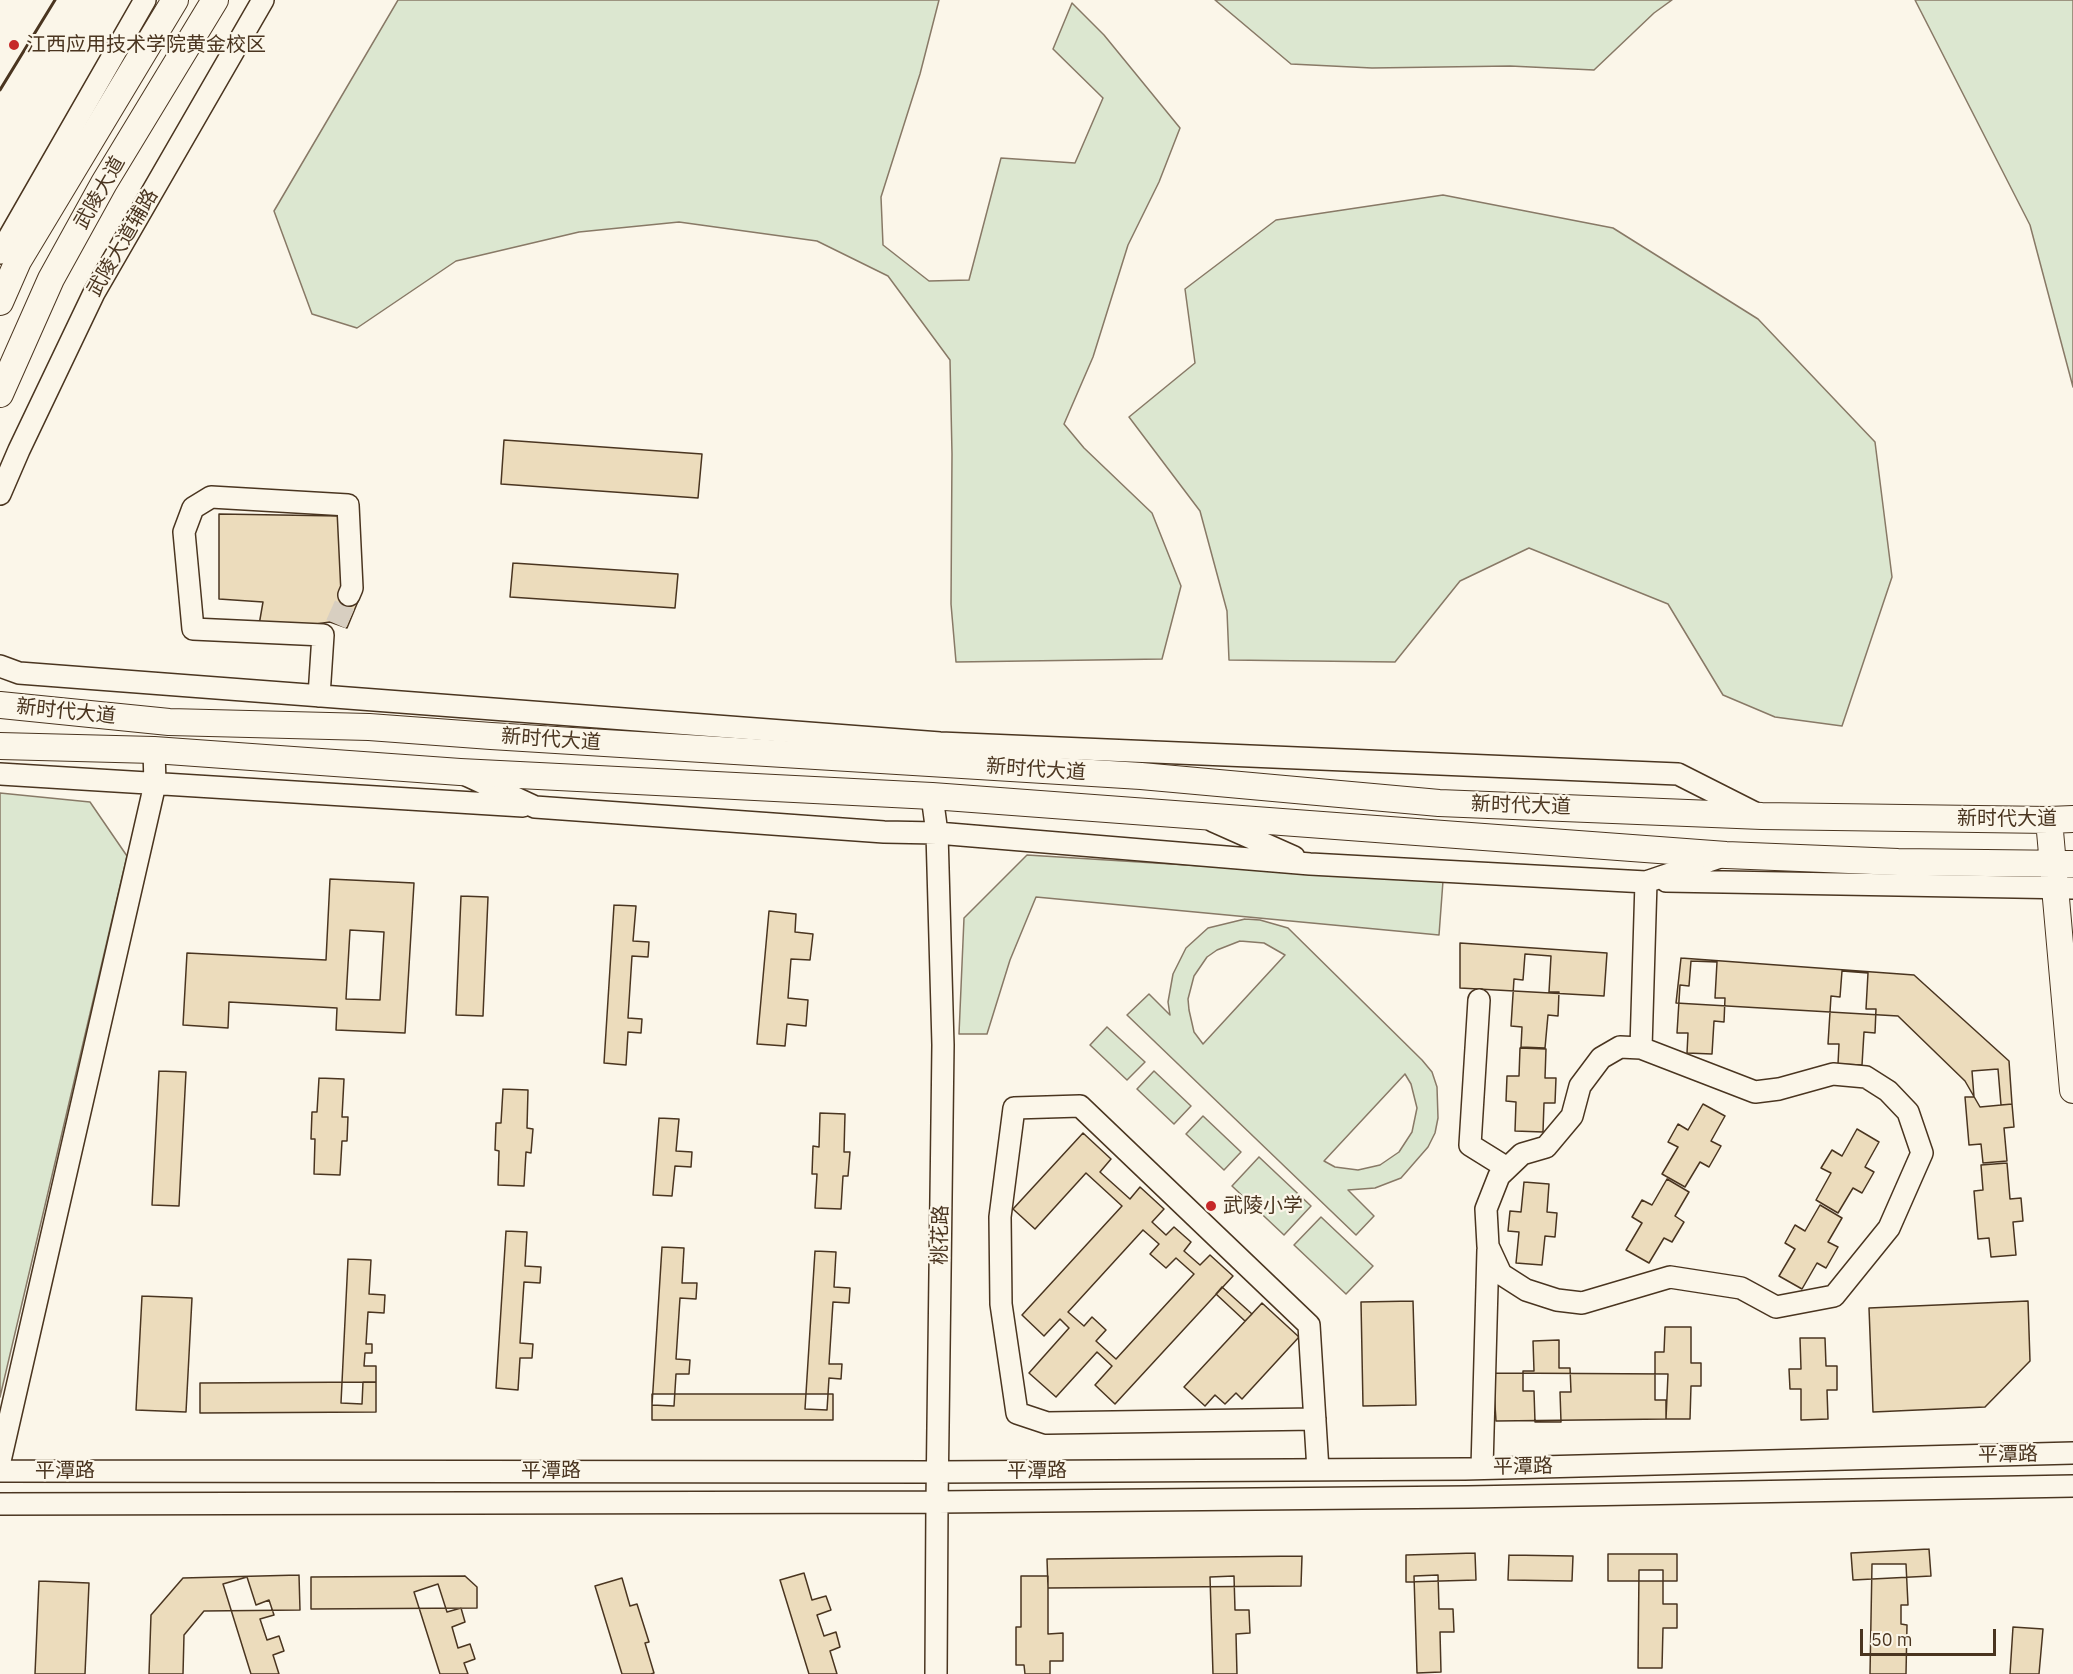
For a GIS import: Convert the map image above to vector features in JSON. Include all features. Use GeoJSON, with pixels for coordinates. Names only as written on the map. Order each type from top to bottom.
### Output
{"type":"FeatureCollection","features":[{"type":"Feature","properties":{"kind":"main road","name":"武陵大道"},"geometry":{"type":"LineString","coordinates":[[0,302],[18,261],[175,0]]}},
{"type":"Feature","properties":{"kind":"main road","name":"武陵大道"},"geometry":{"type":"LineString","coordinates":[[0,394],[51,279],[104,183],[215,0]]}},
{"type":"Feature","properties":{"kind":"main road","name":"新时代大道"},"geometry":{"type":"LineString","coordinates":[[0,705],[169,722],[369,727],[1141,776],[1439,803],[1762,816],[2065,820]]}},
{"type":"Feature","properties":{"kind":"main road","name":"新时代大道"},"geometry":{"type":"LineString","coordinates":[[0,746],[154,750],[460,772],[932,796],[1726,855],[1898,862],[2063,876]]}},
{"type":"Feature","properties":{"kind":"main road"},"geometry":{"type":"LineString","coordinates":[[2065,820],[2073,830]]}},
{"type":"Feature","properties":{"kind":"main road"},"geometry":{"type":"LineString","coordinates":[[2065,820],[2063,876],[2073,1090]]}},
{"type":"Feature","properties":{"kind":"street"},"geometry":{"type":"LineString","coordinates":[[0,253],[89,94],[145,0]]}},
{"type":"Feature","properties":{"kind":"street","name":"武陵大道辅路"},"geometry":{"type":"LineString","coordinates":[[0,494],[94,293],[263,0]]}},
{"type":"Feature","properties":{"kind":"street"},"geometry":{"type":"LineString","coordinates":[[320,696],[329,629],[193,629],[184,532],[192,508],[211,497],[348,505],[352,588],[349,595]]}},
{"type":"Feature","properties":{"kind":"street"},"geometry":{"type":"LineString","coordinates":[[0,666],[19,673],[940,743],[1678,774],[1762,816]]}},
{"type":"Feature","properties":{"kind":"street"},"geometry":{"type":"LineString","coordinates":[[369,727],[438,705]]}},
{"type":"Feature","properties":{"kind":"street"},"geometry":{"type":"LineString","coordinates":[[0,1461],[155,784],[154,750]]}},
{"type":"Feature","properties":{"kind":"street"},"geometry":{"type":"LineString","coordinates":[[460,772],[535,807]]}},
{"type":"Feature","properties":{"kind":"street"},"geometry":{"type":"LineString","coordinates":[[0,774],[535,807],[884,832],[937,833],[1310,864],[1648,881],[2063,876]]}},
{"type":"Feature","properties":{"kind":"street","name":"桃花路"},"geometry":{"type":"LineString","coordinates":[[932,796],[937,833],[943,1045],[936,1502],[936,1674]]}},
{"type":"Feature","properties":{"kind":"street"},"geometry":{"type":"LineString","coordinates":[[1204,817],[1310,864]]}},
{"type":"Feature","properties":{"kind":"street"},"geometry":{"type":"LineString","coordinates":[[1648,881],[1726,855]]}},
{"type":"Feature","properties":{"kind":"street"},"geometry":{"type":"LineString","coordinates":[[1641,1048],[1648,881]]}},
{"type":"Feature","properties":{"kind":"street"},"geometry":{"type":"LineString","coordinates":[[1479,1000],[1470,1145],[1507,1168]]}},
{"type":"Feature","properties":{"kind":"street"},"geometry":{"type":"LineString","coordinates":[[1482,1468],[1488,1246],[1486,1209],[1499,1176],[1522,1154],[1546,1147],[1572,1116],[1580,1086],[1601,1058],[1620,1047],[1641,1048],[1755,1092],[1779,1089],[1833,1074],[1866,1077],[1888,1091],[1908,1112],[1922,1153],[1889,1228],[1834,1296],[1776,1307],[1741,1288],[1670,1277],[1582,1303],[1557,1300],[1526,1290],[1501,1274],[1488,1246]]}},
{"type":"Feature","properties":{"kind":"street"},"geometry":{"type":"LineString","coordinates":[[1315,1419],[1047,1423],[1017,1413],[1001,1304],[1000,1217],[1014,1108],[1080,1106],[1309,1325],[1315,1419],[1318,1470]]}},
{"type":"Feature","properties":{"kind":"street","name":"平潭路"},"geometry":{"type":"LineString","coordinates":[[0,1470],[937,1472],[1318,1470],[2073,1453]]}},
{"type":"Feature","properties":{"kind":"street","name":"平潭路"},"geometry":{"type":"LineString","coordinates":[[0,1504],[936,1502],[1468,1497],[2073,1486]]}},
{"type":"Feature","properties":{"kind":"green space"},"geometry":{"type":"Polygon","coordinates":[[[398,0],[939,0],[920,74],[881,197],[883,245],[929,281],[969,280],[1001,158],[1075,163],[1103,98],[1053,49],[1072,3],[1104,35],[1180,128],[1159,182],[1128,245],[1093,357],[1064,424],[1084,448],[1152,513],[1181,586],[1162,659],[956,662],[951,604],[950,360],[888,276],[817,241],[679,222],[579,232],[456,261],[357,328],[312,314],[274,211],[398,0]]]}},
{"type":"Feature","properties":{"kind":"green space"},"geometry":{"type":"Polygon","coordinates":[[[1215,0],[1672,0],[1654,13],[1594,70],[1510,66],[1372,68],[1291,64],[1215,0]]]}},
{"type":"Feature","properties":{"kind":"green space"},"geometry":{"type":"Polygon","coordinates":[[[1915,0],[2073,0],[2073,387],[2030,225],[1915,0]]]}},
{"type":"Feature","properties":{"kind":"green space"},"geometry":{"type":"Polygon","coordinates":[[[1443,195],[1613,228],[1758,319],[1875,442],[1892,577],[1842,726],[1775,717],[1723,695],[1668,604],[1529,548],[1460,581],[1395,662],[1229,660],[1227,611],[1200,511],[1129,417],[1195,363],[1185,289],[1276,220],[1443,195]]]}},
{"type":"Feature","properties":{"kind":"green space"},"geometry":{"type":"Polygon","coordinates":[[[0,793],[90,802],[127,856],[0,1397],[0,793]]]}},
{"type":"Feature","properties":{"kind":"green space"},"geometry":{"type":"Polygon","coordinates":[[[1027,855],[1443,881],[1439,935],[1036,897],[1010,960],[987,1034],[959,1034],[964,918],[1027,855]]]}},
{"type":"Feature","properties":{"kind":"green space"},"geometry":{"type":"Polygon","coordinates":[[[1245,919],[1260,920],[1288,928],[1432,1072],[1437,1087],[1438,1118],[1435,1133],[1428,1147],[1401,1178],[1375,1188],[1348,1190],[1374,1216],[1356,1235],[1127,1015],[1149,994],[1170,1015],[1168,1002],[1173,974],[1186,948],[1208,928],[1245,919]],[[1240,941],[1217,950],[1207,957],[1194,976],[1188,999],[1189,1010],[1194,1032],[1203,1044],[1285,955],[1264,943],[1240,941]],[[1405,1074],[1324,1161],[1335,1167],[1358,1170],[1380,1165],[1399,1152],[1412,1132],[1417,1108],[1411,1084],[1405,1074]]]}},
{"type":"Feature","properties":{"kind":"green space"},"geometry":{"type":"Polygon","coordinates":[[[1107,1027],[1145,1062],[1127,1080],[1090,1045],[1107,1027]]]}},
{"type":"Feature","properties":{"kind":"green space"},"geometry":{"type":"Polygon","coordinates":[[[1154,1071],[1191,1106],[1174,1124],[1137,1089],[1154,1071]]]}},
{"type":"Feature","properties":{"kind":"green space"},"geometry":{"type":"Polygon","coordinates":[[[1203,1116],[1241,1152],[1224,1170],[1186,1134],[1203,1116]]]}},
{"type":"Feature","properties":{"kind":"green space"},"geometry":{"type":"Polygon","coordinates":[[[1259,1157],[1311,1206],[1284,1235],[1232,1186],[1259,1157]]]}},
{"type":"Feature","properties":{"kind":"green space"},"geometry":{"type":"Polygon","coordinates":[[[1321,1217],[1373,1266],[1346,1294],[1294,1245],[1321,1217]]]}},
{"type":"Feature","properties":{"kind":"building"},"geometry":{"type":"Polygon","coordinates":[[[504,440],[702,454],[698,498],[501,484],[504,440]]]}},
{"type":"Feature","properties":{"kind":"building"},"geometry":{"type":"Polygon","coordinates":[[[219,514],[340,516],[341,592],[359,599],[347,628],[330,622],[309,625],[259,625],[263,602],[219,599],[219,514]]]}},
{"type":"Feature","properties":{"kind":"building"},"geometry":{"type":"Polygon","coordinates":[[[513,563],[678,574],[675,608],[510,597],[513,563]]]}},
{"type":"Feature","properties":{"kind":"building"},"geometry":{"type":"Polygon","coordinates":[[[330,879],[414,883],[405,1033],[336,1030],[337,1008],[229,1002],[228,1028],[183,1025],[187,953],[326,960],[330,879]],[[350,930],[346,999],[380,1000],[384,932],[350,930]]]}},
{"type":"Feature","properties":{"kind":"building"},"geometry":{"type":"Polygon","coordinates":[[[461,896],[488,897],[483,1016],[456,1015],[461,896]]]}},
{"type":"Feature","properties":{"kind":"building"},"geometry":{"type":"Polygon","coordinates":[[[614,905],[636,906],[633,941],[649,942],[648,957],[632,956],[628,1018],[642,1019],[641,1033],[628,1032],[626,1065],[604,1063],[614,905]]]}},
{"type":"Feature","properties":{"kind":"building"},"geometry":{"type":"Polygon","coordinates":[[[769,911],[796,914],[795,932],[813,934],[810,960],[791,959],[788,998],[808,1000],[806,1026],[787,1024],[785,1046],[757,1044],[769,911]]]}},
{"type":"Feature","properties":{"kind":"building"},"geometry":{"type":"Polygon","coordinates":[[[1460,943],[1607,953],[1604,996],[1460,988],[1460,943]]]}},
{"type":"Feature","properties":{"kind":"building"},"geometry":{"type":"Polygon","coordinates":[[[1525,954],[1551,956],[1549,992],[1559,992],[1558,1016],[1548,1015],[1545,1048],[1521,1047],[1522,1027],[1511,1026],[1514,979],[1523,980],[1525,954]]]}},
{"type":"Feature","properties":{"kind":"building"},"geometry":{"type":"Polygon","coordinates":[[[1681,958],[1914,975],[2009,1061],[2012,1104],[1980,1107],[1965,1081],[1898,1016],[1676,1003],[1681,958]]]}},
{"type":"Feature","properties":{"kind":"building"},"geometry":{"type":"Polygon","coordinates":[[[1691,961],[1717,962],[1715,998],[1725,998],[1724,1022],[1714,1021],[1712,1054],[1687,1053],[1688,1033],[1677,1033],[1680,985],[1689,986],[1691,961]]]}},
{"type":"Feature","properties":{"kind":"building"},"geometry":{"type":"Polygon","coordinates":[[[1842,971],[1868,973],[1866,1009],[1876,1009],[1875,1033],[1864,1032],[1862,1065],[1838,1064],[1839,1044],[1828,1044],[1831,996],[1840,997],[1842,971]]]}},
{"type":"Feature","properties":{"kind":"building"},"geometry":{"type":"Polygon","coordinates":[[[1520,1048],[1546,1049],[1545,1078],[1556,1078],[1555,1103],[1544,1103],[1543,1132],[1515,1131],[1516,1102],[1506,1101],[1507,1076],[1519,1076],[1520,1048]]]}},
{"type":"Feature","properties":{"kind":"building"},"geometry":{"type":"Polygon","coordinates":[[[1998,1069],[2001,1105],[2012,1104],[2014,1127],[2004,1128],[2007,1161],[1983,1163],[1981,1144],[1969,1145],[1965,1097],[1974,1097],[1972,1071],[1998,1069]]]}},
{"type":"Feature","properties":{"kind":"building"},"geometry":{"type":"Polygon","coordinates":[[[159,1071],[186,1072],[179,1206],[152,1205],[159,1071]]]}},
{"type":"Feature","properties":{"kind":"building"},"geometry":{"type":"Polygon","coordinates":[[[319,1078],[344,1079],[342,1117],[348,1117],[347,1141],[342,1141],[340,1175],[314,1174],[315,1139],[311,1139],[312,1112],[317,1112],[319,1078]]]}},
{"type":"Feature","properties":{"kind":"building"},"geometry":{"type":"Polygon","coordinates":[[[503,1089],[528,1090],[527,1128],[533,1129],[531,1153],[526,1152],[524,1186],[498,1185],[499,1151],[495,1150],[496,1123],[501,1123],[503,1089]]]}},
{"type":"Feature","properties":{"kind":"building"},"geometry":{"type":"Polygon","coordinates":[[[1703,1104],[1725,1116],[1711,1141],[1721,1146],[1709,1167],[1700,1162],[1685,1187],[1662,1174],[1678,1147],[1668,1142],[1678,1124],[1688,1130],[1703,1104]]]}},
{"type":"Feature","properties":{"kind":"building"},"geometry":{"type":"Polygon","coordinates":[[[820,1113],[845,1114],[844,1152],[850,1152],[848,1176],[843,1176],[841,1209],[815,1208],[817,1174],[812,1174],[813,1146],[819,1147],[820,1113]]]}},
{"type":"Feature","properties":{"kind":"building"},"geometry":{"type":"Polygon","coordinates":[[[659,1118],[679,1119],[676,1151],[692,1152],[691,1167],[675,1166],[672,1196],[653,1195],[659,1118]]]}},
{"type":"Feature","properties":{"kind":"building"},"geometry":{"type":"Polygon","coordinates":[[[1857,1129],[1879,1142],[1865,1167],[1874,1172],[1862,1193],[1853,1188],[1838,1213],[1816,1200],[1831,1173],[1821,1168],[1832,1150],[1842,1156],[1857,1129]]]}},
{"type":"Feature","properties":{"kind":"building"},"geometry":{"type":"Polygon","coordinates":[[[1083,1133],[1111,1159],[1100,1172],[1130,1199],[1140,1187],[1164,1209],[1152,1222],[1166,1235],[1174,1227],[1191,1242],[1184,1251],[1200,1265],[1210,1255],[1233,1276],[1115,1404],[1095,1385],[1112,1366],[1097,1352],[1056,1397],[1029,1373],[1069,1328],[1060,1319],[1044,1336],[1022,1315],[1122,1206],[1086,1173],[1035,1229],[1013,1209],[1083,1133]],[[1143,1230],[1068,1312],[1084,1326],[1092,1317],[1106,1330],[1096,1341],[1116,1359],[1194,1274],[1176,1258],[1166,1268],[1150,1254],[1159,1244],[1143,1230]]]}},
{"type":"Feature","properties":{"kind":"building"},"geometry":{"type":"Polygon","coordinates":[[[2007,1163],[2010,1199],[2021,1198],[2023,1221],[2013,1222],[2016,1255],[1991,1257],[1989,1238],[1978,1239],[1974,1191],[1983,1190],[1981,1165],[2007,1163]]]}},
{"type":"Feature","properties":{"kind":"building"},"geometry":{"type":"Polygon","coordinates":[[[1667,1179],[1689,1192],[1675,1216],[1684,1222],[1672,1242],[1664,1238],[1649,1263],[1626,1250],[1642,1223],[1632,1217],[1642,1200],[1652,1205],[1667,1179]]]}},
{"type":"Feature","properties":{"kind":"building"},"geometry":{"type":"Polygon","coordinates":[[[1524,1182],[1549,1184],[1547,1212],[1557,1213],[1555,1237],[1545,1236],[1542,1265],[1516,1263],[1519,1232],[1508,1231],[1510,1211],[1521,1212],[1524,1182]]]}},
{"type":"Feature","properties":{"kind":"building"},"geometry":{"type":"Polygon","coordinates":[[[1820,1205],[1842,1218],[1828,1242],[1838,1247],[1826,1268],[1817,1263],[1802,1289],[1779,1276],[1795,1249],[1785,1243],[1795,1225],[1805,1231],[1820,1205]]]}},
{"type":"Feature","properties":{"kind":"building"},"geometry":{"type":"Polygon","coordinates":[[[506,1231],[527,1232],[525,1266],[541,1267],[540,1283],[524,1282],[520,1343],[533,1344],[532,1358],[520,1358],[518,1390],[496,1388],[506,1231]]]}},
{"type":"Feature","properties":{"kind":"building"},"geometry":{"type":"Polygon","coordinates":[[[662,1247],[684,1248],[682,1283],[697,1283],[696,1299],[680,1298],[676,1359],[690,1360],[689,1374],[676,1374],[674,1406],[652,1405],[662,1247]]]}},
{"type":"Feature","properties":{"kind":"building"},"geometry":{"type":"Polygon","coordinates":[[[815,1251],[836,1252],[834,1287],[850,1288],[849,1303],[833,1302],[829,1364],[842,1364],[841,1379],[829,1378],[827,1410],[805,1409],[815,1251]]]}},
{"type":"Feature","properties":{"kind":"building"},"geometry":{"type":"Polygon","coordinates":[[[348,1259],[371,1260],[369,1294],[385,1295],[384,1313],[368,1312],[366,1344],[372,1344],[372,1353],[365,1353],[364,1366],[376,1366],[376,1382],[363,1382],[362,1404],[341,1403],[348,1259]]]}},
{"type":"Feature","properties":{"kind":"building"},"geometry":{"type":"Polygon","coordinates":[[[1222,1287],[1252,1314],[1245,1321],[1216,1294],[1222,1287]]]}},
{"type":"Feature","properties":{"kind":"building"},"geometry":{"type":"Polygon","coordinates":[[[142,1296],[192,1298],[186,1412],[136,1410],[142,1296]]]}},
{"type":"Feature","properties":{"kind":"building"},"geometry":{"type":"Polygon","coordinates":[[[1413,1301],[1416,1405],[1363,1406],[1361,1302],[1413,1301]]]}},
{"type":"Feature","properties":{"kind":"building"},"geometry":{"type":"Polygon","coordinates":[[[2028,1301],[2030,1361],[1985,1407],[1873,1412],[1869,1308],[2028,1301]]]}},
{"type":"Feature","properties":{"kind":"building"},"geometry":{"type":"Polygon","coordinates":[[[1262,1303],[1299,1337],[1242,1399],[1236,1393],[1225,1404],[1215,1395],[1205,1406],[1184,1387],[1262,1303]]]}},
{"type":"Feature","properties":{"kind":"building"},"geometry":{"type":"Polygon","coordinates":[[[1665,1327],[1691,1327],[1691,1363],[1701,1363],[1701,1386],[1691,1386],[1690,1419],[1666,1419],[1666,1400],[1655,1400],[1655,1352],[1664,1352],[1665,1327]]]}},
{"type":"Feature","properties":{"kind":"building"},"geometry":{"type":"Polygon","coordinates":[[[1800,1338],[1825,1338],[1826,1366],[1837,1366],[1837,1390],[1827,1390],[1828,1419],[1801,1420],[1801,1389],[1790,1389],[1789,1369],[1801,1369],[1800,1338]]]}},
{"type":"Feature","properties":{"kind":"building"},"geometry":{"type":"Polygon","coordinates":[[[1559,1340],[1559,1368],[1570,1368],[1571,1392],[1560,1392],[1561,1422],[1535,1422],[1534,1391],[1523,1391],[1523,1371],[1534,1371],[1533,1341],[1559,1340]]]}},
{"type":"Feature","properties":{"kind":"building"},"geometry":{"type":"Polygon","coordinates":[[[1493,1373],[1668,1374],[1666,1419],[1496,1421],[1493,1373]]]}},
{"type":"Feature","properties":{"kind":"building"},"geometry":{"type":"Polygon","coordinates":[[[376,1382],[376,1412],[200,1413],[200,1383],[376,1382]]]}},
{"type":"Feature","properties":{"kind":"building"},"geometry":{"type":"Polygon","coordinates":[[[652,1394],[833,1394],[833,1420],[652,1420],[652,1394]]]}},
{"type":"Feature","properties":{"kind":"building"},"geometry":{"type":"Polygon","coordinates":[[[1929,1549],[1931,1576],[1853,1580],[1851,1553],[1929,1549]]]}},
{"type":"Feature","properties":{"kind":"building"},"geometry":{"type":"Polygon","coordinates":[[[1475,1553],[1476,1580],[1406,1582],[1406,1555],[1475,1553]]]}},
{"type":"Feature","properties":{"kind":"building"},"geometry":{"type":"Polygon","coordinates":[[[1608,1554],[1677,1554],[1677,1581],[1608,1581],[1608,1554]]]}},
{"type":"Feature","properties":{"kind":"building"},"geometry":{"type":"Polygon","coordinates":[[[1509,1555],[1573,1556],[1572,1581],[1508,1580],[1509,1555]]]}},
{"type":"Feature","properties":{"kind":"building"},"geometry":{"type":"Polygon","coordinates":[[[1302,1556],[1301,1586],[1048,1588],[1047,1559],[1302,1556]]]}},
{"type":"Feature","properties":{"kind":"building"},"geometry":{"type":"Polygon","coordinates":[[[1872,1564],[1906,1564],[1908,1605],[1901,1605],[1901,1624],[1907,1625],[1906,1674],[1870,1674],[1872,1564]]]}},
{"type":"Feature","properties":{"kind":"building"},"geometry":{"type":"Polygon","coordinates":[[[1639,1570],[1663,1570],[1663,1604],[1677,1604],[1677,1628],[1663,1628],[1662,1668],[1638,1668],[1639,1570]]]}},
{"type":"Feature","properties":{"kind":"building"},"geometry":{"type":"Polygon","coordinates":[[[804,1573],[812,1600],[826,1596],[831,1610],[817,1615],[824,1636],[836,1632],[840,1647],[830,1651],[837,1674],[809,1674],[780,1580],[804,1573]]]}},
{"type":"Feature","properties":{"kind":"building"},"geometry":{"type":"Polygon","coordinates":[[[299,1575],[300,1610],[204,1611],[184,1635],[183,1674],[149,1674],[151,1615],[183,1578],[299,1575]]]}},
{"type":"Feature","properties":{"kind":"building"},"geometry":{"type":"Polygon","coordinates":[[[1438,1575],[1439,1609],[1453,1609],[1454,1632],[1440,1632],[1441,1672],[1417,1673],[1414,1576],[1438,1575]]]}},
{"type":"Feature","properties":{"kind":"building"},"geometry":{"type":"Polygon","coordinates":[[[465,1576],[477,1587],[477,1608],[311,1609],[311,1577],[465,1576]]]}},
{"type":"Feature","properties":{"kind":"building"},"geometry":{"type":"Polygon","coordinates":[[[1021,1576],[1048,1576],[1048,1634],[1063,1633],[1063,1661],[1050,1661],[1050,1674],[1025,1674],[1024,1665],[1016,1665],[1016,1627],[1021,1627],[1021,1576]]]}},
{"type":"Feature","properties":{"kind":"building"},"geometry":{"type":"Polygon","coordinates":[[[1234,1576],[1235,1610],[1249,1610],[1250,1633],[1236,1634],[1237,1674],[1213,1674],[1210,1577],[1234,1576]]]}},
{"type":"Feature","properties":{"kind":"building"},"geometry":{"type":"Polygon","coordinates":[[[247,1577],[256,1605],[269,1600],[274,1615],[260,1619],[267,1640],[279,1636],[284,1651],[273,1655],[279,1674],[251,1674],[223,1584],[247,1577]]]}},
{"type":"Feature","properties":{"kind":"building"},"geometry":{"type":"Polygon","coordinates":[[[622,1578],[630,1606],[637,1604],[649,1642],[645,1643],[654,1673],[651,1674],[622,1674],[595,1586],[622,1578]]]}},
{"type":"Feature","properties":{"kind":"building"},"geometry":{"type":"Polygon","coordinates":[[[39,1581],[89,1583],[85,1674],[35,1674],[39,1581]]]}},
{"type":"Feature","properties":{"kind":"building"},"geometry":{"type":"Polygon","coordinates":[[[438,1584],[447,1612],[461,1608],[465,1622],[452,1627],[458,1648],[470,1644],[475,1659],[464,1663],[468,1674],[440,1674],[414,1592],[438,1584]]]}},
{"type":"Feature","properties":{"kind":"building"},"geometry":{"type":"Polygon","coordinates":[[[2013,1627],[2043,1629],[2039,1674],[2010,1674],[2013,1627]]]}},
{"type":"Feature","properties":{"kind":"tunnel"},"geometry":{"type":"LineString","coordinates":[[336,624],[349,595]]}},
{"type":"Feature","properties":{"kind":"wall"},"geometry":{"type":"LineString","coordinates":[[0,90],[55,0]]}},
{"type":"Feature","properties":{"kind":"place","name":"江西应用技术学院黄金校区"},"geometry":{"type":"Point","coordinates":[14,45]}},
{"type":"Feature","properties":{"kind":"place","name":"武陵小学"},"geometry":{"type":"Point","coordinates":[1211,1206]}}]}
